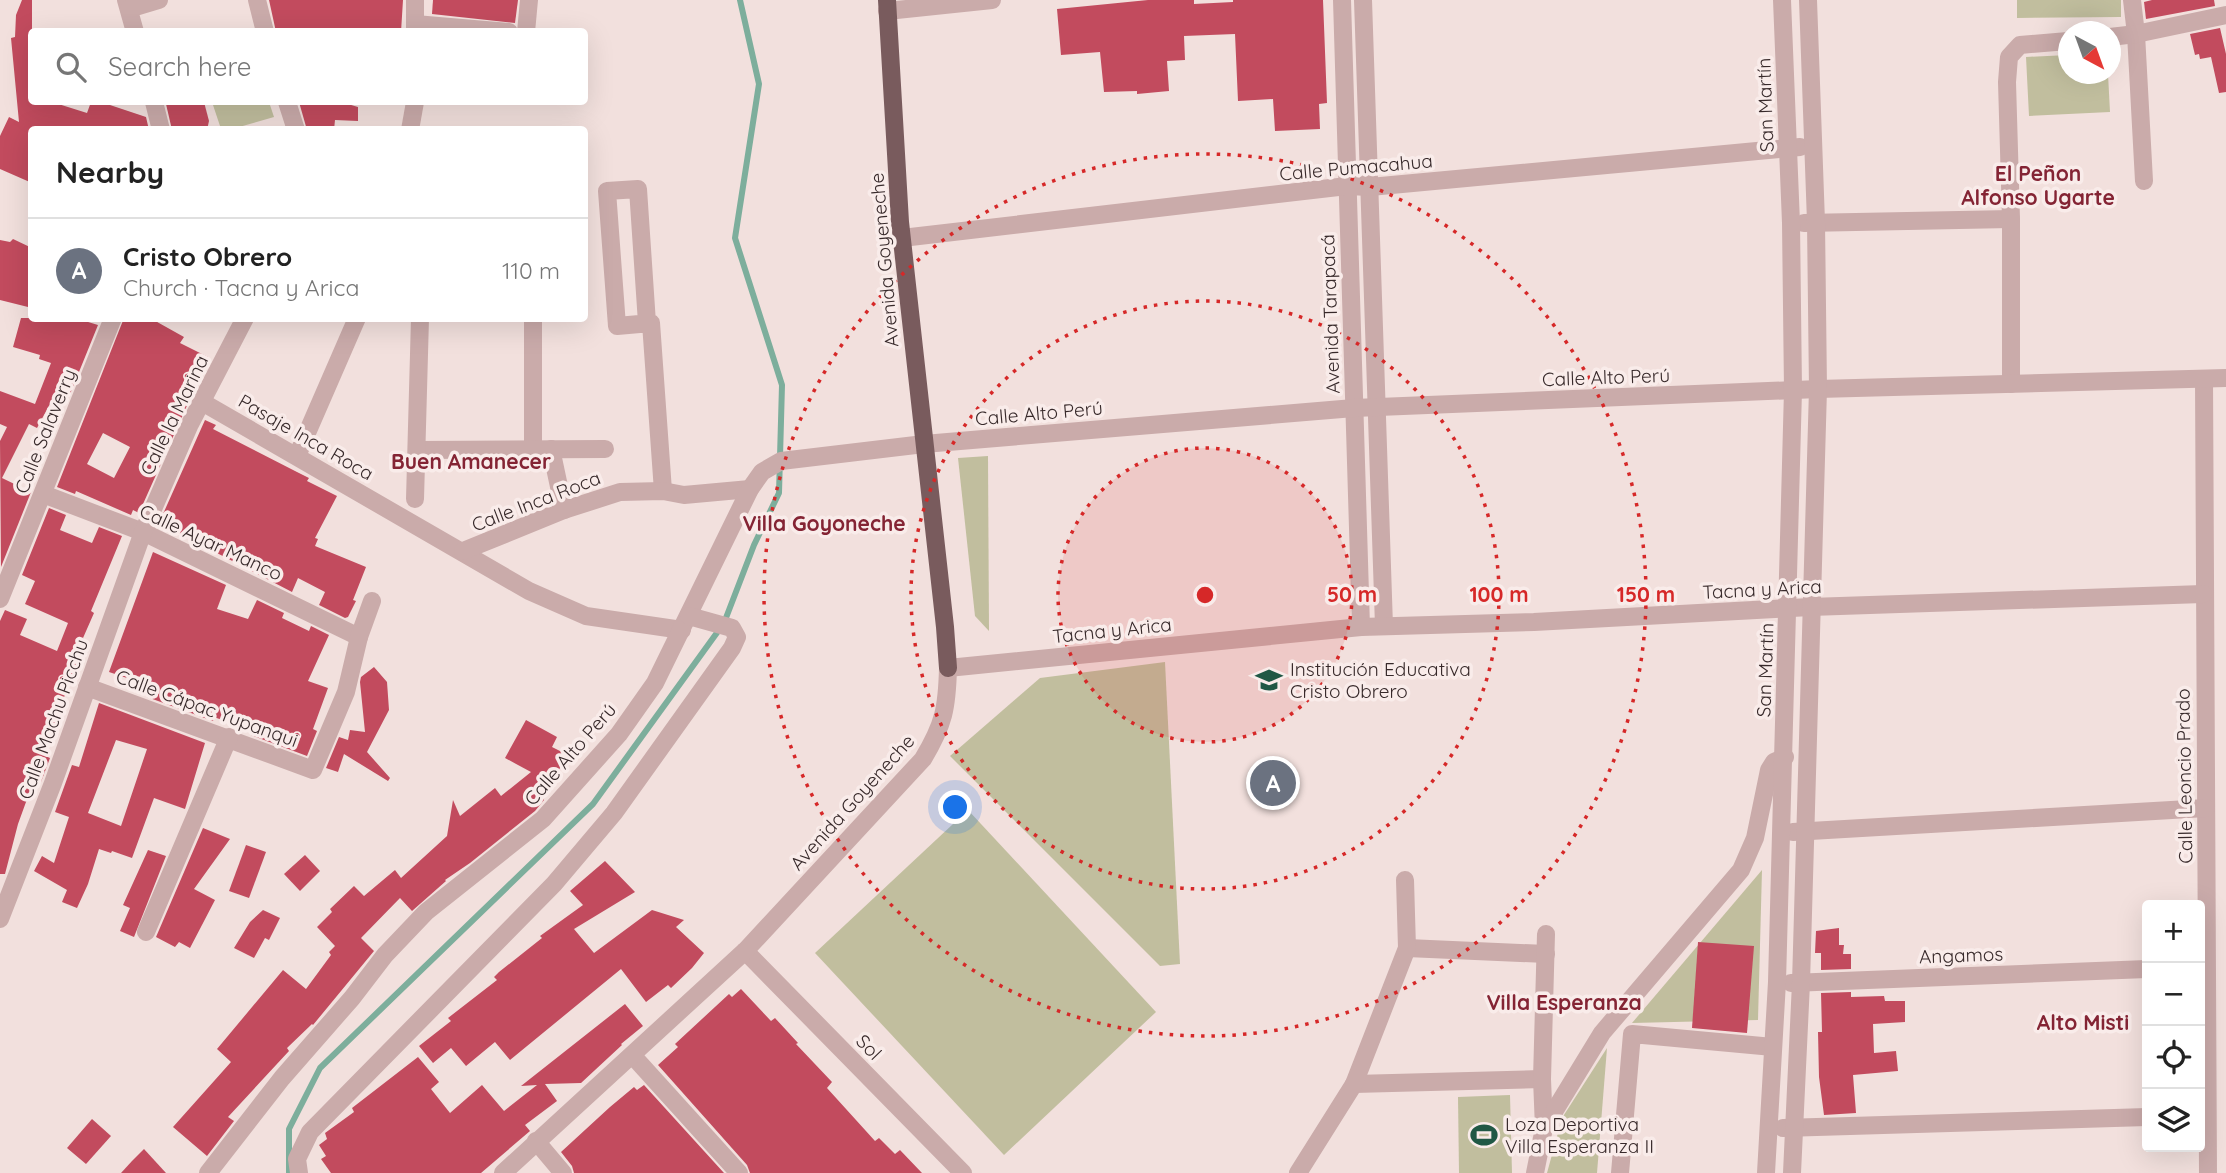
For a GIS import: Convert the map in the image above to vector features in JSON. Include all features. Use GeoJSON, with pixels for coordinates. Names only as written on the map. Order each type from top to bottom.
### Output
{"type":"FeatureCollection","features":[{"type":"Feature","properties":{"kind":"main road","name":"Avenida Goyeneche"},"geometry":{"type":"LineString","coordinates":[[887,5],[902,238],[948,668]]}},
{"type":"Feature","properties":{"kind":"street"},"geometry":{"type":"LineString","coordinates":[[134,28],[127,5],[159,0]]}},
{"type":"Feature","properties":{"kind":"street"},"geometry":{"type":"LineString","coordinates":[[257,0],[264,28]]}},
{"type":"Feature","properties":{"kind":"street"},"geometry":{"type":"LineString","coordinates":[[415,0],[415,28]]}},
{"type":"Feature","properties":{"kind":"street"},"geometry":{"type":"LineString","coordinates":[[526,28],[529,0]]}},
{"type":"Feature","properties":{"kind":"street"},"geometry":{"type":"LineString","coordinates":[[887,5],[992,0]]}},
{"type":"Feature","properties":{"kind":"street","name":"Avenida Tarapacá"},"geometry":{"type":"LineString","coordinates":[[1342,0],[1361,627]]}},
{"type":"Feature","properties":{"kind":"street"},"geometry":{"type":"LineString","coordinates":[[1363,0],[1384,626]]}},
{"type":"Feature","properties":{"kind":"street","name":"San Martín"},"geometry":{"type":"LineString","coordinates":[[1766,1173],[1777,982],[1793,390],[1791,223],[1782,0]]}},
{"type":"Feature","properties":{"kind":"street"},"geometry":{"type":"LineString","coordinates":[[1792,1173],[1801,983],[1818,389],[1816,222],[1808,0]]}},
{"type":"Feature","properties":{"kind":"street"},"geometry":{"type":"LineString","coordinates":[[2132,0],[2144,181]]}},
{"type":"Feature","properties":{"kind":"street"},"geometry":{"type":"LineString","coordinates":[[2121,36],[2226,15]]}},
{"type":"Feature","properties":{"kind":"street"},"geometry":{"type":"LineString","coordinates":[[2011,384],[2011,219],[2007,82],[2009,57],[2020,45],[2058,42]]}},
{"type":"Feature","properties":{"kind":"street"},"geometry":{"type":"LineString","coordinates":[[154,105],[160,126]]}},
{"type":"Feature","properties":{"kind":"street"},"geometry":{"type":"LineString","coordinates":[[288,105],[295,126]]}},
{"type":"Feature","properties":{"kind":"street"},"geometry":{"type":"LineString","coordinates":[[411,126],[414,105]]}},
{"type":"Feature","properties":{"kind":"street","name":"Calle Pumacahua"},"geometry":{"type":"LineString","coordinates":[[902,238],[1347,186],[1370,187],[1814,145]]}},
{"type":"Feature","properties":{"kind":"street"},"geometry":{"type":"LineString","coordinates":[[647,323],[638,189],[607,191],[617,326],[651,323],[663,491]]}},
{"type":"Feature","properties":{"kind":"street"},"geometry":{"type":"LineString","coordinates":[[1791,223],[2011,219]]}},
{"type":"Feature","properties":{"kind":"street","name":"Calle Salaverry"},"geometry":{"type":"LineString","coordinates":[[0,599],[111,322]]}},
{"type":"Feature","properties":{"kind":"street","name":"Calle la Marina"},"geometry":{"type":"LineString","coordinates":[[143,532],[202,402],[243,322]]}},
{"type":"Feature","properties":{"kind":"street"},"geometry":{"type":"LineString","coordinates":[[297,456],[355,322]]}},
{"type":"Feature","properties":{"kind":"street"},"geometry":{"type":"LineString","coordinates":[[415,499],[420,322]]}},
{"type":"Feature","properties":{"kind":"street"},"geometry":{"type":"LineString","coordinates":[[533,322],[542,449],[564,510]]}},
{"type":"Feature","properties":{"kind":"street","name":"Calle Alto Perú"},"geometry":{"type":"LineString","coordinates":[[208,1173],[275,1086],[352,998],[385,955],[426,912],[543,819],[619,734],[655,683],[750,489],[762,472],[781,461],[925,444],[1354,408],[1818,389],[2226,378]]}},
{"type":"Feature","properties":{"kind":"street","name":"Calle Leoncio Prado"},"geometry":{"type":"LineString","coordinates":[[2204,379],[2204,963]]}},
{"type":"Feature","properties":{"kind":"street","name":"Pasaje Inca Roca"},"geometry":{"type":"LineString","coordinates":[[202,402],[529,591],[586,616],[686,623],[713,622],[732,628],[737,638],[614,813],[554,884],[310,1132],[298,1159],[299,1173]]}},
{"type":"Feature","properties":{"kind":"street"},"geometry":{"type":"LineString","coordinates":[[417,450],[605,449]]}},
{"type":"Feature","properties":{"kind":"street","name":"Calle Inca Roca"},"geometry":{"type":"LineString","coordinates":[[463,551],[564,510],[620,492],[663,491],[684,495],[750,489]]}},
{"type":"Feature","properties":{"kind":"street","name":"Calle Ayar Manco"},"geometry":{"type":"LineString","coordinates":[[43,494],[143,532],[359,636]]}},
{"type":"Feature","properties":{"kind":"street","name":"Calle Machu Picchu"},"geometry":{"type":"LineString","coordinates":[[0,919],[143,532]]}},
{"type":"Feature","properties":{"kind":"street","name":"Tacna y Arica"},"geometry":{"type":"LineString","coordinates":[[948,668],[1361,627],[1534,622],[1811,607],[2203,594]]}},
{"type":"Feature","properties":{"kind":"street"},"geometry":{"type":"LineString","coordinates":[[359,636],[372,601]]}},
{"type":"Feature","properties":{"kind":"street","name":"Calle Cápac Yupanqui"},"geometry":{"type":"LineString","coordinates":[[87,687],[313,770],[346,692],[359,636]]}},
{"type":"Feature","properties":{"kind":"street","name":"Avenida Goyeneche"},"geometry":{"type":"LineString","coordinates":[[503,1173],[745,951],[923,759],[940,731],[947,698],[948,668]]}},
{"type":"Feature","properties":{"kind":"street"},"geometry":{"type":"LineString","coordinates":[[146,932],[229,737]]}},
{"type":"Feature","properties":{"kind":"street"},"geometry":{"type":"LineString","coordinates":[[1544,1128],[1602,1033],[1741,870],[1755,838],[1765,785],[1774,762],[1782,757],[1806,757]]}},
{"type":"Feature","properties":{"kind":"street"},"geometry":{"type":"LineString","coordinates":[[1780,833],[2206,808]]}},
{"type":"Feature","properties":{"kind":"street"},"geometry":{"type":"LineString","coordinates":[[1298,1173],[1354,1084],[1407,948],[1405,880]]}},
{"type":"Feature","properties":{"kind":"street"},"geometry":{"type":"LineString","coordinates":[[1535,1173],[1544,1128],[1542,1079],[1546,934]]}},
{"type":"Feature","properties":{"kind":"street"},"geometry":{"type":"LineString","coordinates":[[1407,948],[1546,954]]}},
{"type":"Feature","properties":{"kind":"street","name":"Sol"},"geometry":{"type":"LineString","coordinates":[[745,951],[963,1173]]}},
{"type":"Feature","properties":{"kind":"street"},"geometry":{"type":"LineString","coordinates":[[2205,967],[2226,966]]}},
{"type":"Feature","properties":{"kind":"street","name":"Angamos"},"geometry":{"type":"LineString","coordinates":[[1777,982],[2142,969]]}},
{"type":"Feature","properties":{"kind":"street","name":"Calle Leoncio Prado"},"geometry":{"type":"LineString","coordinates":[[2205,986],[2212,1115],[2208,1173]]}},
{"type":"Feature","properties":{"kind":"street"},"geometry":{"type":"LineString","coordinates":[[1620,1173],[1632,1034],[1773,1047]]}},
{"type":"Feature","properties":{"kind":"street"},"geometry":{"type":"LineString","coordinates":[[633,1056],[739,1173]]}},
{"type":"Feature","properties":{"kind":"street"},"geometry":{"type":"LineString","coordinates":[[1354,1084],[1542,1079]]}},
{"type":"Feature","properties":{"kind":"street"},"geometry":{"type":"LineString","coordinates":[[1769,1129],[2142,1117]]}},
{"type":"Feature","properties":{"kind":"street"},"geometry":{"type":"LineString","coordinates":[[536,1141],[563,1173]]}},
{"type":"Feature","properties":{"kind":"shaded area"},"geometry":{"type":"Polygon","coordinates":[[[2017,0],[2121,0],[2121,17],[2017,18],[2017,0]]]}},
{"type":"Feature","properties":{"kind":"shaded area"},"geometry":{"type":"Polygon","coordinates":[[[2058,55],[2058,84],[2109,84],[2110,112],[2029,116],[2026,57],[2058,55]]]}},
{"type":"Feature","properties":{"kind":"shaded area"},"geometry":{"type":"Polygon","coordinates":[[[213,105],[270,105],[274,117],[242,126],[220,126],[213,105]]]}},
{"type":"Feature","properties":{"kind":"shaded area"},"geometry":{"type":"Polygon","coordinates":[[[988,456],[989,631],[975,616],[958,458],[988,456]]]}},
{"type":"Feature","properties":{"kind":"shaded area"},"geometry":{"type":"Polygon","coordinates":[[[1165,662],[1180,964],[1160,966],[950,756],[1040,678],[1165,662]]]}},
{"type":"Feature","properties":{"kind":"shaded area"},"geometry":{"type":"Polygon","coordinates":[[[968,810],[1156,1012],[1004,1155],[815,953],[968,810]]]}},
{"type":"Feature","properties":{"kind":"shaded area"},"geometry":{"type":"Polygon","coordinates":[[[1762,870],[1758,1020],[1632,1023],[1762,870]]]}},
{"type":"Feature","properties":{"kind":"shaded area"},"geometry":{"type":"Polygon","coordinates":[[[1607,1048],[1597,1173],[1547,1173],[1562,1118],[1607,1048]]]}},
{"type":"Feature","properties":{"kind":"shaded area","name":"Loza Deportiva Villa Esperanza II"},"geometry":{"type":"Polygon","coordinates":[[[1510,1095],[1512,1173],[1459,1173],[1458,1097],[1510,1095]]]}},
{"type":"Feature","properties":{"kind":"building"},"geometry":{"type":"Polygon","coordinates":[[[22,0],[32,0],[32,28],[28,28],[28,105],[62,105],[87,113],[90,105],[110,105],[146,117],[148,126],[28,126],[28,181],[0,169],[0,136],[9,117],[19,122],[11,38],[15,37],[16,15],[22,0]]]}},
{"type":"Feature","properties":{"kind":"building"},"geometry":{"type":"Polygon","coordinates":[[[269,0],[403,0],[401,28],[275,28],[269,0]]]}},
{"type":"Feature","properties":{"kind":"building"},"geometry":{"type":"Polygon","coordinates":[[[433,0],[518,0],[515,23],[432,14],[433,0]]]}},
{"type":"Feature","properties":{"kind":"building"},"geometry":{"type":"Polygon","coordinates":[[[1148,0],[1194,0],[1194,4],[1233,0],[1323,0],[1327,103],[1319,104],[1320,129],[1275,131],[1273,99],[1238,101],[1235,34],[1184,36],[1185,60],[1167,61],[1169,91],[1137,94],[1137,91],[1104,92],[1100,52],[1061,55],[1057,9],[1148,0]]]}},
{"type":"Feature","properties":{"kind":"building"},"geometry":{"type":"Polygon","coordinates":[[[2214,0],[2215,6],[2146,19],[2144,2],[2214,0]]]}},
{"type":"Feature","properties":{"kind":"building"},"geometry":{"type":"Polygon","coordinates":[[[2220,28],[2226,54],[2226,92],[2219,93],[2211,57],[2200,59],[2199,54],[2195,55],[2190,34],[2220,28]]]}},
{"type":"Feature","properties":{"kind":"building"},"geometry":{"type":"Polygon","coordinates":[[[166,105],[205,105],[208,126],[171,126],[166,105]]]}},
{"type":"Feature","properties":{"kind":"building"},"geometry":{"type":"Polygon","coordinates":[[[300,105],[358,107],[358,121],[335,120],[334,126],[306,126],[300,105]]]}},
{"type":"Feature","properties":{"kind":"building"},"geometry":{"type":"Polygon","coordinates":[[[13,239],[28,246],[28,307],[0,300],[0,240],[10,242],[13,239]]]}},
{"type":"Feature","properties":{"kind":"building"},"geometry":{"type":"Polygon","coordinates":[[[21,318],[28,318],[28,322],[88,322],[98,325],[66,404],[52,400],[37,428],[29,424],[2,478],[31,492],[1,567],[0,441],[7,427],[0,424],[0,391],[35,404],[51,363],[39,359],[40,355],[13,347],[21,318]]]}},
{"type":"Feature","properties":{"kind":"building"},"geometry":{"type":"Polygon","coordinates":[[[122,322],[157,322],[184,337],[180,343],[208,357],[186,400],[189,401],[139,513],[133,510],[131,515],[76,491],[75,494],[57,487],[122,322]],[[103,433],[87,464],[114,478],[130,447],[103,433]]]}},
{"type":"Feature","properties":{"kind":"building"},"geometry":{"type":"Polygon","coordinates":[[[205,420],[216,425],[213,429],[309,478],[307,481],[337,496],[315,538],[318,539],[315,546],[366,567],[353,600],[356,601],[348,617],[319,605],[325,592],[298,578],[292,592],[159,523],[205,420]]]}},
{"type":"Feature","properties":{"kind":"building"},"geometry":{"type":"Polygon","coordinates":[[[49,508],[66,515],[60,530],[92,543],[99,527],[122,536],[91,611],[94,613],[83,638],[85,640],[43,755],[50,758],[41,782],[34,780],[18,824],[5,874],[0,874],[0,621],[5,610],[27,619],[20,635],[57,651],[68,623],[25,604],[35,581],[22,575],[49,508]]]}},
{"type":"Feature","properties":{"kind":"building"},"geometry":{"type":"Polygon","coordinates":[[[153,552],[226,585],[217,609],[248,619],[257,600],[284,613],[282,618],[309,631],[311,626],[329,635],[308,681],[328,688],[313,729],[317,731],[307,756],[251,735],[252,731],[214,717],[213,721],[147,697],[151,686],[109,672],[153,552]]]}},
{"type":"Feature","properties":{"kind":"building"},"geometry":{"type":"Polygon","coordinates":[[[374,667],[387,682],[389,710],[367,752],[390,778],[388,781],[344,754],[338,772],[326,768],[339,737],[348,740],[350,730],[365,732],[360,682],[361,677],[374,667]]]}},
{"type":"Feature","properties":{"kind":"building"},"geometry":{"type":"Polygon","coordinates":[[[99,703],[205,743],[185,809],[154,798],[132,858],[99,849],[77,908],[62,902],[67,890],[34,871],[42,856],[54,863],[69,817],[55,812],[72,765],[79,767],[99,703]],[[116,740],[88,813],[121,826],[147,749],[116,740]]]}},
{"type":"Feature","properties":{"kind":"building"},"geometry":{"type":"Polygon","coordinates":[[[526,720],[557,737],[552,747],[562,752],[558,760],[563,763],[542,798],[544,800],[535,811],[445,880],[412,911],[400,898],[361,938],[374,951],[313,1025],[287,1048],[289,1051],[228,1117],[234,1121],[207,1156],[173,1127],[231,1062],[217,1049],[283,970],[306,989],[335,946],[317,927],[332,912],[330,909],[354,886],[364,896],[395,870],[401,878],[447,836],[453,800],[460,816],[495,788],[501,796],[531,772],[505,758],[526,720]]]}},
{"type":"Feature","properties":{"kind":"building"},"geometry":{"type":"Polygon","coordinates":[[[203,828],[230,839],[194,889],[215,900],[190,948],[179,942],[175,947],[156,937],[203,828]]]}},
{"type":"Feature","properties":{"kind":"building"},"geometry":{"type":"Polygon","coordinates":[[[246,845],[266,852],[249,898],[229,891],[246,845]]]}},
{"type":"Feature","properties":{"kind":"building"},"geometry":{"type":"Polygon","coordinates":[[[148,850],[166,856],[134,937],[120,931],[130,908],[123,905],[148,850]]]}},
{"type":"Feature","properties":{"kind":"building"},"geometry":{"type":"Polygon","coordinates":[[[305,855],[320,871],[300,891],[284,874],[305,855]]]}},
{"type":"Feature","properties":{"kind":"building"},"geometry":{"type":"Polygon","coordinates":[[[605,861],[635,892],[574,929],[594,953],[652,910],[684,920],[676,927],[704,953],[692,968],[671,988],[668,985],[646,1002],[621,969],[510,1060],[495,1042],[466,1066],[451,1048],[433,1063],[419,1046],[451,1021],[448,1018],[497,980],[494,977],[542,938],[540,936],[583,905],[570,891],[605,861]]]}},
{"type":"Feature","properties":{"kind":"building"},"geometry":{"type":"Polygon","coordinates":[[[263,910],[280,918],[269,940],[265,938],[254,958],[234,948],[250,922],[263,910]]]}},
{"type":"Feature","properties":{"kind":"building"},"geometry":{"type":"Polygon","coordinates":[[[1839,928],[1839,945],[1844,945],[1843,954],[1851,954],[1851,969],[1821,970],[1821,953],[1815,953],[1816,931],[1839,928]]]}},
{"type":"Feature","properties":{"kind":"building"},"geometry":{"type":"Polygon","coordinates":[[[1698,942],[1754,946],[1747,1033],[1692,1028],[1698,942]]]}},
{"type":"Feature","properties":{"kind":"building"},"geometry":{"type":"Polygon","coordinates":[[[741,989],[771,1021],[775,1018],[798,1043],[796,1044],[832,1082],[827,1088],[875,1141],[879,1138],[895,1154],[900,1150],[922,1173],[750,1173],[747,1165],[658,1065],[678,1047],[675,1044],[729,994],[732,997],[741,989]]]}},
{"type":"Feature","properties":{"kind":"building"},"geometry":{"type":"Polygon","coordinates":[[[1851,992],[1851,997],[1884,996],[1885,1001],[1905,1001],[1905,1022],[1873,1024],[1874,1053],[1896,1051],[1898,1071],[1853,1075],[1856,1113],[1824,1115],[1819,1077],[1821,993],[1851,992]]]}},
{"type":"Feature","properties":{"kind":"building"},"geometry":{"type":"Polygon","coordinates":[[[625,1004],[643,1026],[581,1083],[545,1084],[557,1101],[525,1125],[530,1131],[481,1173],[331,1173],[321,1159],[326,1156],[319,1145],[327,1139],[325,1133],[354,1112],[352,1108],[418,1057],[439,1082],[431,1089],[450,1113],[482,1085],[504,1111],[537,1085],[521,1086],[625,1004]]]}},
{"type":"Feature","properties":{"kind":"building"},"geometry":{"type":"Polygon","coordinates":[[[644,1085],[724,1173],[574,1173],[561,1152],[634,1087],[637,1090],[644,1085]]]}},
{"type":"Feature","properties":{"kind":"building"},"geometry":{"type":"Polygon","coordinates":[[[92,1119],[111,1136],[86,1164],[67,1148],[92,1119]]]}},
{"type":"Feature","properties":{"kind":"building"},"geometry":{"type":"Polygon","coordinates":[[[144,1149],[166,1173],[121,1173],[132,1161],[144,1149]]]}},
{"type":"Feature","properties":{"kind":"waterway"},"geometry":{"type":"LineString","coordinates":[[289,1173],[289,1129],[320,1068],[593,804],[724,623],[754,545],[779,493],[782,385],[735,238],[759,84],[740,0]]}},
{"type":"Feature","properties":{"kind":"place","name":"Institución Educativa Cristo Obrero"},"geometry":{"type":"Point","coordinates":[1269,680]}},
{"type":"Feature","properties":{"kind":"place","name":"Cristo Obrero"},"geometry":{"type":"Point","coordinates":[1273,783]}},
{"type":"Feature","properties":{"kind":"place","name":"Loza Deportiva Villa Esperanza II"},"geometry":{"type":"Point","coordinates":[1484,1135]}},
{"type":"Feature","properties":{"kind":"district","name":"El Peñon Alfonso Ugarte"},"geometry":{"type":"Point","coordinates":[2038,185]}},
{"type":"Feature","properties":{"kind":"district","name":"Buen Amanecer"},"geometry":{"type":"Point","coordinates":[471,461]}},
{"type":"Feature","properties":{"kind":"district","name":"Villa Goyoneche"},"geometry":{"type":"Point","coordinates":[824,523]}},
{"type":"Feature","properties":{"kind":"district","name":"Villa Esperanza"},"geometry":{"type":"Point","coordinates":[1564,1002]}},
{"type":"Feature","properties":{"kind":"district","name":"Alto Misti"},"geometry":{"type":"Point","coordinates":[2083,1022]}}]}
